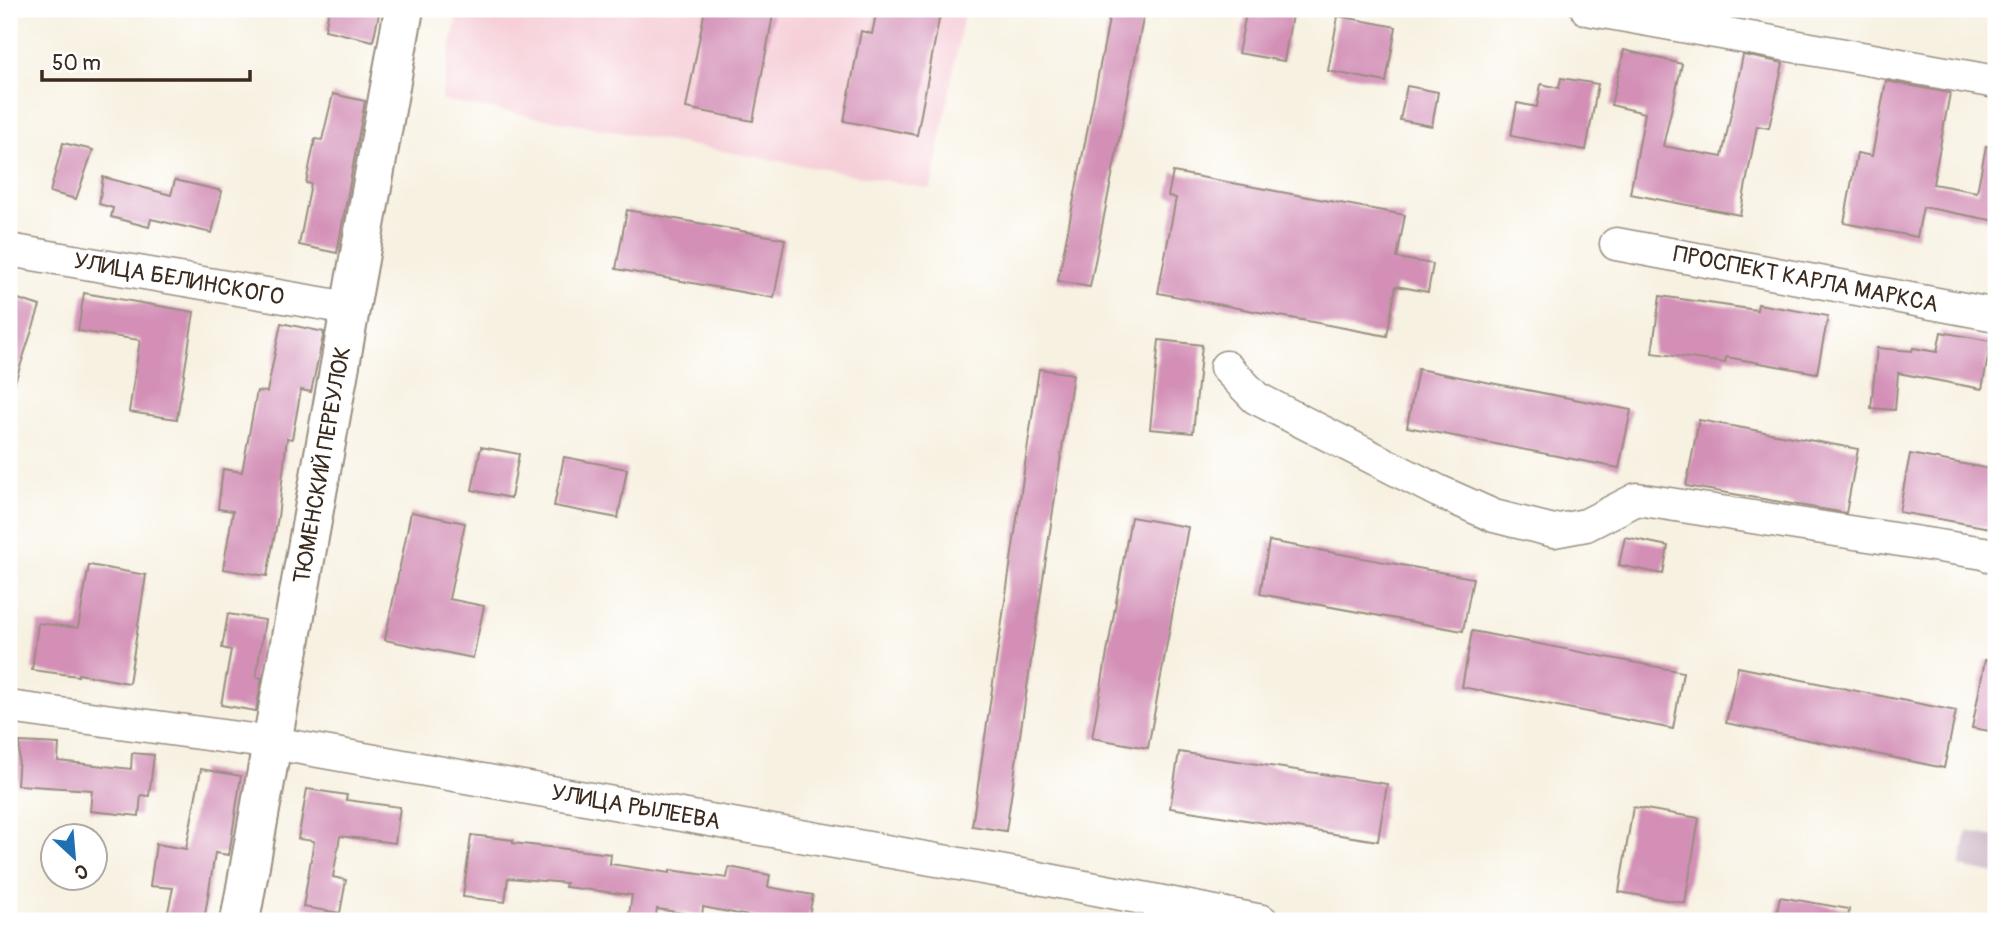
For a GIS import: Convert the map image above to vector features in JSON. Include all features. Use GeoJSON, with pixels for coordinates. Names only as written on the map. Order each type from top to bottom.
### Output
{"type":"FeatureCollection","features":[{"type":"Feature","properties":{"kind":"street","name":"ТЮМЕНСКИЙ ПЕРЕУЛОК"},"geometry":{"type":"LineString","coordinates":[[240,921],[404,9]]}},
{"type":"Feature","properties":{"kind":"street"},"geometry":{"type":"LineString","coordinates":[[1587,9],[1996,82]]}},
{"type":"Feature","properties":{"kind":"street","name":"ПРОСПЕКТ КАРЛА МАРКСА"},"geometry":{"type":"LineString","coordinates":[[1616,244],[1996,315]]}},
{"type":"Feature","properties":{"kind":"street","name":"УЛИЦА БЕЛИНСКОГО"},"geometry":{"type":"LineString","coordinates":[[9,250],[349,308]]}},
{"type":"Feature","properties":{"kind":"street"},"geometry":{"type":"LineString","coordinates":[[1226,367],[1256,398],[1438,491],[1493,516],[1554,531],[1586,525],[1637,499],[1984,553],[1996,558]]}},
{"type":"Feature","properties":{"kind":"street","name":"УЛИЦА РЫЛЕЕВА"},"geometry":{"type":"LineString","coordinates":[[9,707],[273,743],[1033,877],[1257,921]]}},
{"type":"Feature","properties":{"kind":"shaded area"},"geometry":{"type":"Polygon","coordinates":[[[458,9],[965,9],[931,189],[441,100],[458,9]]]}},
{"type":"Feature","properties":{"kind":"shaded area"},"geometry":{"type":"Polygon","coordinates":[[[1967,831],[1996,837],[1996,874],[1960,867],[1967,831]]]}},
{"type":"Feature","properties":{"kind":"building"},"geometry":{"type":"Polygon","coordinates":[[[329,9],[356,9],[379,14],[373,41],[325,30],[329,9]]]}},
{"type":"Feature","properties":{"kind":"building"},"geometry":{"type":"Polygon","coordinates":[[[705,9],[741,9],[773,15],[753,121],[686,108],[705,9]]]}},
{"type":"Feature","properties":{"kind":"building"},"geometry":{"type":"Polygon","coordinates":[[[877,9],[941,9],[917,135],[844,121],[861,31],[872,34],[877,9]]]}},
{"type":"Feature","properties":{"kind":"building"},"geometry":{"type":"Polygon","coordinates":[[[1111,9],[1145,9],[1090,287],[1058,281],[1111,9]]]}},
{"type":"Feature","properties":{"kind":"building"},"geometry":{"type":"Polygon","coordinates":[[[1247,9],[1293,9],[1284,61],[1238,53],[1247,9]]]}},
{"type":"Feature","properties":{"kind":"building"},"geometry":{"type":"Polygon","coordinates":[[[1338,16],[1396,27],[1386,82],[1328,71],[1338,16]]]}},
{"type":"Feature","properties":{"kind":"building"},"geometry":{"type":"Polygon","coordinates":[[[1624,50],[1682,64],[1663,146],[1722,157],[1743,55],[1783,63],[1769,128],[1757,126],[1740,215],[1630,194],[1645,113],[1611,105],[1624,50]]]}},
{"type":"Feature","properties":{"kind":"building"},"geometry":{"type":"Polygon","coordinates":[[[1561,78],[1598,84],[1586,150],[1511,136],[1517,103],[1537,107],[1541,84],[1559,88],[1561,78]]]}},
{"type":"Feature","properties":{"kind":"building"},"geometry":{"type":"Polygon","coordinates":[[[1886,81],[1950,93],[1933,184],[1977,192],[1986,146],[1996,148],[1996,221],[1923,207],[1917,237],[1844,223],[1857,153],[1872,156],[1886,81]]]}},
{"type":"Feature","properties":{"kind":"building"},"geometry":{"type":"Polygon","coordinates":[[[1407,86],[1438,92],[1432,126],[1400,120],[1407,86]]]}},
{"type":"Feature","properties":{"kind":"building"},"geometry":{"type":"Polygon","coordinates":[[[333,94],[365,101],[337,253],[299,245],[311,184],[306,183],[315,139],[322,140],[333,94]]]}},
{"type":"Feature","properties":{"kind":"building"},"geometry":{"type":"Polygon","coordinates":[[[63,143],[93,150],[76,199],[50,192],[63,143]]]}},
{"type":"Feature","properties":{"kind":"building"},"geometry":{"type":"Polygon","coordinates":[[[1173,172],[1405,215],[1397,258],[1433,264],[1428,292],[1396,286],[1387,336],[1158,293],[1176,198],[1168,196],[1173,172]]]}},
{"type":"Feature","properties":{"kind":"building"},"geometry":{"type":"Polygon","coordinates":[[[103,177],[171,195],[175,180],[222,191],[212,233],[151,219],[149,227],[111,217],[113,208],[99,204],[103,177]]]}},
{"type":"Feature","properties":{"kind":"building"},"geometry":{"type":"Polygon","coordinates":[[[627,210],[785,239],[774,298],[616,269],[627,210]]]}},
{"type":"Feature","properties":{"kind":"building"},"geometry":{"type":"Polygon","coordinates":[[[84,293],[194,312],[177,419],[129,412],[140,340],[78,331],[84,293]]]}},
{"type":"Feature","properties":{"kind":"building"},"geometry":{"type":"Polygon","coordinates":[[[9,296],[40,306],[13,388],[9,387],[9,296]]]}},
{"type":"Feature","properties":{"kind":"building"},"geometry":{"type":"Polygon","coordinates":[[[1660,296],[1757,310],[1758,304],[1828,316],[1817,373],[1726,357],[1725,363],[1652,353],[1660,296]]]}},
{"type":"Feature","properties":{"kind":"building"},"geometry":{"type":"Polygon","coordinates":[[[281,323],[324,332],[311,392],[301,390],[292,439],[287,438],[278,517],[267,576],[223,569],[233,511],[218,509],[223,469],[242,472],[257,391],[267,392],[281,323]]]}},
{"type":"Feature","properties":{"kind":"building"},"geometry":{"type":"Polygon","coordinates":[[[1941,332],[1991,341],[1982,389],[1898,373],[1895,410],[1871,408],[1877,348],[1912,351],[1913,348],[1937,352],[1941,332]]]}},
{"type":"Feature","properties":{"kind":"building"},"geometry":{"type":"Polygon","coordinates":[[[1159,340],[1202,345],[1193,433],[1150,429],[1159,340]]]}},
{"type":"Feature","properties":{"kind":"building"},"geometry":{"type":"Polygon","coordinates":[[[1039,369],[1073,374],[1006,831],[972,826],[1039,369]]]}},
{"type":"Feature","properties":{"kind":"building"},"geometry":{"type":"Polygon","coordinates":[[[1418,369],[1631,410],[1619,468],[1407,427],[1418,369]]]}},
{"type":"Feature","properties":{"kind":"building"},"geometry":{"type":"Polygon","coordinates":[[[1699,420],[1858,449],[1846,513],[1686,486],[1699,420]]]}},
{"type":"Feature","properties":{"kind":"building"},"geometry":{"type":"Polygon","coordinates":[[[481,447],[519,454],[511,498],[472,490],[481,447]]]}},
{"type":"Feature","properties":{"kind":"building"},"geometry":{"type":"Polygon","coordinates":[[[1910,454],[1996,470],[1996,529],[1899,512],[1910,454]]]}},
{"type":"Feature","properties":{"kind":"building"},"geometry":{"type":"Polygon","coordinates":[[[564,457],[627,469],[618,518],[554,506],[564,457]]]}},
{"type":"Feature","properties":{"kind":"building"},"geometry":{"type":"Polygon","coordinates":[[[411,512],[465,523],[449,599],[484,606],[473,658],[385,640],[411,512]]]}},
{"type":"Feature","properties":{"kind":"building"},"geometry":{"type":"Polygon","coordinates":[[[1131,517],[1188,527],[1148,748],[1092,738],[1131,517]]]}},
{"type":"Feature","properties":{"kind":"building"},"geometry":{"type":"Polygon","coordinates":[[[1625,537],[1668,546],[1663,574],[1619,565],[1625,537]]]}},
{"type":"Feature","properties":{"kind":"building"},"geometry":{"type":"Polygon","coordinates":[[[1269,541],[1473,578],[1463,631],[1260,594],[1269,541]]]}},
{"type":"Feature","properties":{"kind":"building"},"geometry":{"type":"Polygon","coordinates":[[[89,565],[146,575],[129,683],[78,674],[32,670],[38,623],[78,628],[89,565]]]}},
{"type":"Feature","properties":{"kind":"building"},"geometry":{"type":"Polygon","coordinates":[[[228,614],[265,620],[256,677],[262,678],[256,711],[221,705],[231,650],[222,648],[228,614]]]}},
{"type":"Feature","properties":{"kind":"building"},"geometry":{"type":"Polygon","coordinates":[[[1472,631],[1683,672],[1673,729],[1462,687],[1472,631]]]}},
{"type":"Feature","properties":{"kind":"building"},"geometry":{"type":"Polygon","coordinates":[[[1985,660],[1996,662],[1996,732],[1972,728],[1985,660]]]}},
{"type":"Feature","properties":{"kind":"building"},"geometry":{"type":"Polygon","coordinates":[[[1738,667],[1956,711],[1944,768],[1726,723],[1738,667]]]}},
{"type":"Feature","properties":{"kind":"building"},"geometry":{"type":"Polygon","coordinates":[[[20,742],[59,744],[58,761],[131,769],[132,753],[154,755],[149,796],[141,795],[139,816],[90,811],[92,790],[17,785],[20,742]]]}},
{"type":"Feature","properties":{"kind":"building"},"geometry":{"type":"Polygon","coordinates":[[[1179,752],[1387,784],[1378,841],[1170,808],[1179,752]]]}},
{"type":"Feature","properties":{"kind":"building"},"geometry":{"type":"Polygon","coordinates":[[[201,769],[241,776],[229,855],[215,853],[204,921],[166,921],[173,888],[150,886],[156,844],[186,849],[201,769]]]}},
{"type":"Feature","properties":{"kind":"building"},"geometry":{"type":"Polygon","coordinates":[[[307,789],[347,795],[346,800],[400,807],[395,843],[340,836],[333,877],[346,880],[340,913],[303,907],[314,841],[298,839],[307,789]]]}},
{"type":"Feature","properties":{"kind":"building"},"geometry":{"type":"Polygon","coordinates":[[[1633,807],[1699,818],[1685,903],[1619,892],[1633,807]]]}},
{"type":"Feature","properties":{"kind":"building"},"geometry":{"type":"Polygon","coordinates":[[[471,835],[513,840],[513,843],[611,854],[610,864],[670,873],[670,870],[727,878],[729,867],[770,875],[768,887],[813,895],[808,921],[773,921],[703,907],[702,916],[657,909],[655,921],[628,921],[632,895],[565,887],[566,883],[508,878],[505,902],[463,897],[471,835]]]}},
{"type":"Feature","properties":{"kind":"building"},"geometry":{"type":"Polygon","coordinates":[[[1780,897],[1849,909],[1848,921],[1775,921],[1780,897]]]}}]}
